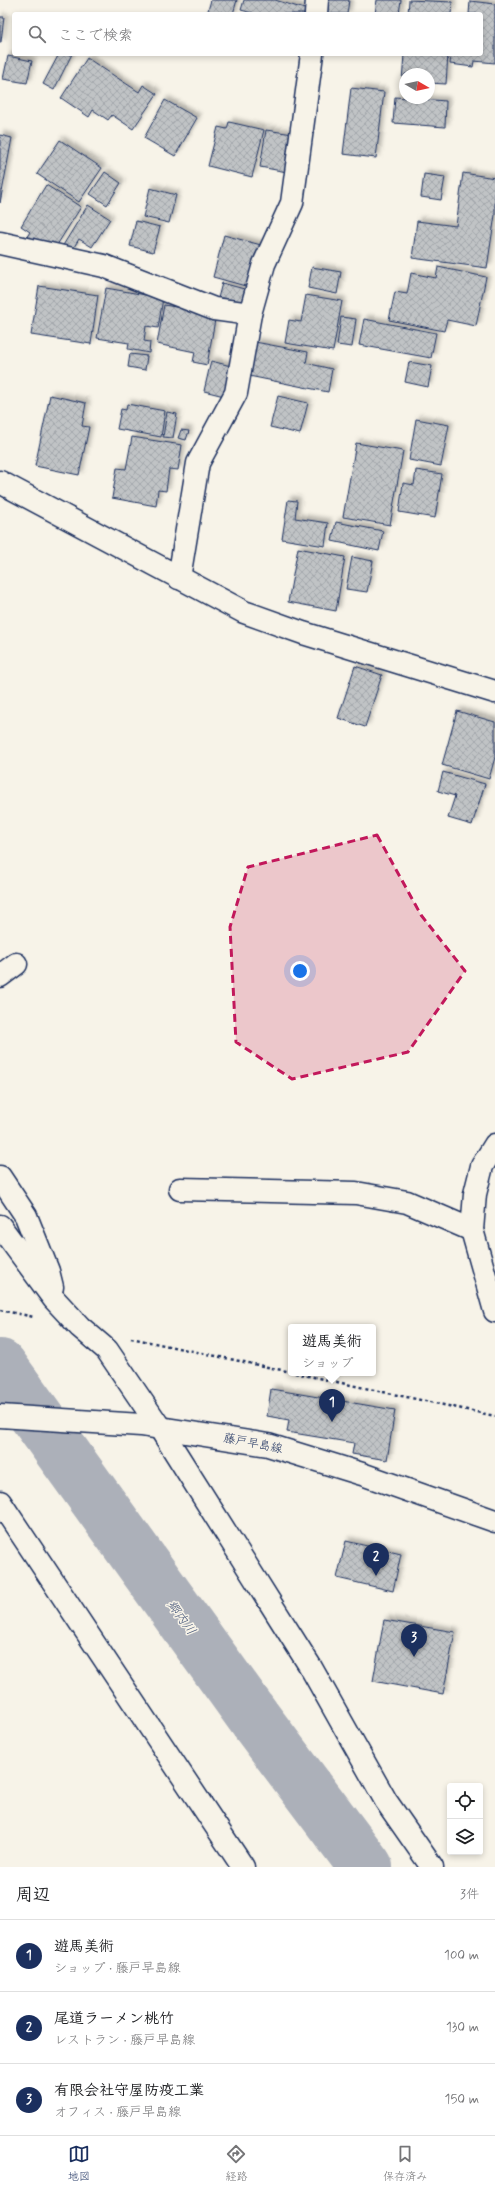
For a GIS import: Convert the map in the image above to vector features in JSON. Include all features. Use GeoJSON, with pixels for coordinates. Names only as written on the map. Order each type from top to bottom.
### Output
{"type":"FeatureCollection","features":[{"type":"Feature","properties":{"kind":"street"},"geometry":{"type":"LineString","coordinates":[[316,0],[316,12]]}},
{"type":"Feature","properties":{"kind":"street"},"geometry":{"type":"LineString","coordinates":[[179,578],[198,463],[236,393],[250,314],[264,264],[292,202],[312,56]]}},
{"type":"Feature","properties":{"kind":"street"},"geometry":{"type":"LineString","coordinates":[[0,243],[104,266],[214,309],[250,314]]}},
{"type":"Feature","properties":{"kind":"street"},"geometry":{"type":"LineString","coordinates":[[0,482],[244,612],[303,633],[495,692]]}},
{"type":"Feature","properties":{"kind":"street"},"geometry":{"type":"LineString","coordinates":[[495,1145],[482,1166],[475,1194],[481,1239],[495,1312]]}},
{"type":"Feature","properties":{"kind":"street"},"geometry":{"type":"LineString","coordinates":[[0,1177],[26,1216],[48,1271],[54,1299]]}},
{"type":"Feature","properties":{"kind":"street"},"geometry":{"type":"LineString","coordinates":[[180,1189],[356,1193],[407,1202],[481,1239]]}},
{"type":"Feature","properties":{"kind":"street"},"geometry":{"type":"LineString","coordinates":[[0,1226],[54,1299],[80,1327],[106,1350],[150,1426],[310,1666],[386,1801],[432,1867]]}},
{"type":"Feature","properties":{"kind":"street","name":"藤戸早島線"},"geometry":{"type":"LineString","coordinates":[[0,1416],[150,1426],[268,1445],[362,1474],[495,1521]]}},
{"type":"Feature","properties":{"kind":"street"},"geometry":{"type":"LineString","coordinates":[[0,1502],[243,1867]]}},
{"type":"Feature","properties":{"kind":"path"},"geometry":{"type":"LineString","coordinates":[[0,1310],[37,1318]]}},
{"type":"Feature","properties":{"kind":"path"},"geometry":{"type":"LineString","coordinates":[[125,1337],[288,1371]]}},
{"type":"Feature","properties":{"kind":"path"},"geometry":{"type":"LineString","coordinates":[[309,1376],[495,1416]]}},
{"type":"Feature","properties":{"kind":"highlighted area"},"geometry":{"type":"Polygon","coordinates":[[[377,835],[421,915],[465,971],[408,1052],[292,1079],[236,1042],[230,927],[248,867],[377,835]]]}},
{"type":"Feature","properties":{"kind":"building"},"geometry":{"type":"Polygon","coordinates":[[[211,0],[237,0],[234,12],[208,12],[211,0]]]}},
{"type":"Feature","properties":{"kind":"building"},"geometry":{"type":"Polygon","coordinates":[[[244,0],[275,0],[308,10],[307,12],[248,12],[241,10],[244,0]]]}},
{"type":"Feature","properties":{"kind":"building"},"geometry":{"type":"Polygon","coordinates":[[[327,0],[349,0],[347,12],[325,12],[327,0]]]}},
{"type":"Feature","properties":{"kind":"building"},"geometry":{"type":"Polygon","coordinates":[[[377,0],[401,0],[399,12],[375,12],[377,0]]]}},
{"type":"Feature","properties":{"kind":"building"},"geometry":{"type":"Polygon","coordinates":[[[409,0],[452,2],[451,12],[408,12],[409,0]]]}},
{"type":"Feature","properties":{"kind":"building"},"geometry":{"type":"Polygon","coordinates":[[[470,1],[495,4],[495,63],[474,61],[473,67],[450,64],[451,56],[483,56],[483,12],[469,12],[470,1]]]}},
{"type":"Feature","properties":{"kind":"building"},"geometry":{"type":"Polygon","coordinates":[[[0,17],[4,17],[1,42],[0,42],[0,17]]]}},
{"type":"Feature","properties":{"kind":"building"},"geometry":{"type":"Polygon","coordinates":[[[8,56],[32,61],[27,83],[3,79],[8,56]]]}},
{"type":"Feature","properties":{"kind":"building"},"geometry":{"type":"Polygon","coordinates":[[[58,56],[71,56],[54,90],[43,84],[58,56]]]}},
{"type":"Feature","properties":{"kind":"building"},"geometry":{"type":"Polygon","coordinates":[[[404,56],[448,56],[446,84],[435,83],[435,68],[403,68],[404,56]]]}},
{"type":"Feature","properties":{"kind":"building"},"geometry":{"type":"Polygon","coordinates":[[[87,58],[139,92],[143,85],[157,94],[133,129],[112,115],[108,120],[93,110],[89,117],[61,98],[87,58]]]}},
{"type":"Feature","properties":{"kind":"building"},"geometry":{"type":"Polygon","coordinates":[[[351,88],[384,92],[376,158],[343,154],[351,88]]]}},
{"type":"Feature","properties":{"kind":"building"},"geometry":{"type":"Polygon","coordinates":[[[395,97],[399,97],[399,104],[435,104],[435,100],[446,101],[445,127],[393,123],[395,97]]]}},
{"type":"Feature","properties":{"kind":"building"},"geometry":{"type":"Polygon","coordinates":[[[165,100],[197,118],[175,156],[144,138],[165,100]]]}},
{"type":"Feature","properties":{"kind":"building"},"geometry":{"type":"Polygon","coordinates":[[[229,122],[264,130],[252,177],[208,166],[218,127],[227,129],[229,122]]]}},
{"type":"Feature","properties":{"kind":"building"},"geometry":{"type":"Polygon","coordinates":[[[266,130],[293,134],[287,172],[260,167],[266,130]]]}},
{"type":"Feature","properties":{"kind":"building"},"geometry":{"type":"Polygon","coordinates":[[[0,135],[12,138],[0,203],[0,135]]]}},
{"type":"Feature","properties":{"kind":"building"},"geometry":{"type":"Polygon","coordinates":[[[60,140],[102,168],[79,202],[37,174],[60,140]]]}},
{"type":"Feature","properties":{"kind":"building"},"geometry":{"type":"Polygon","coordinates":[[[105,172],[121,183],[107,205],[90,194],[105,172]]]}},
{"type":"Feature","properties":{"kind":"building"},"geometry":{"type":"Polygon","coordinates":[[[463,173],[495,178],[495,215],[487,268],[412,258],[417,221],[456,226],[463,173]]]}},
{"type":"Feature","properties":{"kind":"building"},"geometry":{"type":"Polygon","coordinates":[[[424,174],[445,177],[441,200],[421,197],[424,174]]]}},
{"type":"Feature","properties":{"kind":"building"},"geometry":{"type":"Polygon","coordinates":[[[46,185],[81,207],[57,245],[52,242],[46,251],[26,238],[30,232],[21,226],[46,185]]]}},
{"type":"Feature","properties":{"kind":"building"},"geometry":{"type":"Polygon","coordinates":[[[150,188],[176,195],[169,223],[143,217],[150,188]]]}},
{"type":"Feature","properties":{"kind":"building"},"geometry":{"type":"Polygon","coordinates":[[[88,205],[110,219],[92,247],[79,239],[71,252],[62,247],[88,205]]]}},
{"type":"Feature","properties":{"kind":"building"},"geometry":{"type":"Polygon","coordinates":[[[136,221],[160,227],[153,252],[130,246],[136,221]]]}},
{"type":"Feature","properties":{"kind":"building"},"geometry":{"type":"Polygon","coordinates":[[[224,235],[261,245],[249,287],[213,277],[224,235]]]}},
{"type":"Feature","properties":{"kind":"building"},"geometry":{"type":"Polygon","coordinates":[[[312,267],[341,272],[337,294],[308,288],[312,267]]]}},
{"type":"Feature","properties":{"kind":"building"},"geometry":{"type":"Polygon","coordinates":[[[438,267],[486,277],[476,326],[447,320],[444,331],[389,320],[395,292],[407,294],[411,273],[436,278],[438,267]]]}},
{"type":"Feature","properties":{"kind":"building"},"geometry":{"type":"Polygon","coordinates":[[[222,283],[248,290],[243,309],[217,302],[222,283]]]}},
{"type":"Feature","properties":{"kind":"building"},"geometry":{"type":"Polygon","coordinates":[[[39,286],[98,295],[91,344],[31,335],[39,286]]]}},
{"type":"Feature","properties":{"kind":"building"},"geometry":{"type":"Polygon","coordinates":[[[106,288],[163,298],[158,328],[146,326],[144,341],[150,342],[149,353],[128,349],[129,343],[97,338],[106,288]]]}},
{"type":"Feature","properties":{"kind":"building"},"geometry":{"type":"Polygon","coordinates":[[[306,295],[342,301],[333,351],[285,343],[289,320],[301,322],[306,295]]]}},
{"type":"Feature","properties":{"kind":"building"},"geometry":{"type":"Polygon","coordinates":[[[164,305],[216,314],[207,365],[193,362],[195,352],[157,344],[164,305]]]}},
{"type":"Feature","properties":{"kind":"building"},"geometry":{"type":"Polygon","coordinates":[[[341,317],[356,319],[352,347],[337,345],[341,317]]]}},
{"type":"Feature","properties":{"kind":"building"},"geometry":{"type":"Polygon","coordinates":[[[364,319],[436,333],[431,358],[359,345],[364,319]]]}},
{"type":"Feature","properties":{"kind":"building"},"geometry":{"type":"Polygon","coordinates":[[[255,342],[308,352],[306,363],[332,369],[328,392],[249,376],[255,342]]]}},
{"type":"Feature","properties":{"kind":"building"},"geometry":{"type":"Polygon","coordinates":[[[130,354],[147,356],[145,370],[128,367],[130,354]]]}},
{"type":"Feature","properties":{"kind":"building"},"geometry":{"type":"Polygon","coordinates":[[[211,361],[231,366],[224,396],[204,391],[211,361]]]}},
{"type":"Feature","properties":{"kind":"building"},"geometry":{"type":"Polygon","coordinates":[[[409,362],[432,366],[428,387],[405,382],[409,362]]]}},
{"type":"Feature","properties":{"kind":"building"},"geometry":{"type":"Polygon","coordinates":[[[50,395],[86,403],[82,426],[89,427],[79,475],[35,466],[50,395]]]}},
{"type":"Feature","properties":{"kind":"building"},"geometry":{"type":"Polygon","coordinates":[[[278,396],[308,403],[300,434],[270,427],[278,396]]]}},
{"type":"Feature","properties":{"kind":"building"},"geometry":{"type":"Polygon","coordinates":[[[127,404],[165,411],[161,437],[117,429],[121,409],[126,410],[127,404]]]}},
{"type":"Feature","properties":{"kind":"building"},"geometry":{"type":"Polygon","coordinates":[[[167,412],[177,414],[173,438],[163,437],[167,412]]]}},
{"type":"Feature","properties":{"kind":"building"},"geometry":{"type":"Polygon","coordinates":[[[416,419],[449,425],[441,466],[409,460],[416,419]]]}},
{"type":"Feature","properties":{"kind":"building"},"geometry":{"type":"Polygon","coordinates":[[[181,430],[189,431],[186,440],[178,438],[181,430]]]}},
{"type":"Feature","properties":{"kind":"building"},"geometry":{"type":"Polygon","coordinates":[[[132,437],[182,445],[178,470],[169,469],[166,491],[158,490],[156,506],[112,498],[117,468],[126,469],[132,437]]]}},
{"type":"Feature","properties":{"kind":"building"},"geometry":{"type":"Polygon","coordinates":[[[356,443],[403,451],[390,525],[343,517],[356,443]]]}},
{"type":"Feature","properties":{"kind":"building"},"geometry":{"type":"Polygon","coordinates":[[[416,470],[442,474],[435,518],[399,512],[403,483],[414,485],[416,470]]]}},
{"type":"Feature","properties":{"kind":"building"},"geometry":{"type":"Polygon","coordinates":[[[288,500],[297,501],[295,518],[328,523],[325,546],[282,539],[288,500]]]}},
{"type":"Feature","properties":{"kind":"building"},"geometry":{"type":"Polygon","coordinates":[[[336,522],[383,531],[379,551],[332,541],[336,522]]]}},
{"type":"Feature","properties":{"kind":"building"},"geometry":{"type":"Polygon","coordinates":[[[298,548],[345,557],[336,611],[288,602],[298,548]]]}},
{"type":"Feature","properties":{"kind":"building"},"geometry":{"type":"Polygon","coordinates":[[[352,557],[373,561],[367,592],[346,589],[352,557]]]}},
{"type":"Feature","properties":{"kind":"building"},"geometry":{"type":"Polygon","coordinates":[[[355,666],[382,675],[365,727],[338,718],[355,666]]]}},
{"type":"Feature","properties":{"kind":"building"},"geometry":{"type":"Polygon","coordinates":[[[457,711],[495,722],[495,757],[489,779],[442,765],[457,711]]]}},
{"type":"Feature","properties":{"kind":"building"},"geometry":{"type":"Polygon","coordinates":[[[443,772],[485,784],[472,825],[448,818],[455,796],[438,791],[443,772]]]}},
{"type":"Feature","properties":{"kind":"building"},"geometry":{"type":"Polygon","coordinates":[[[271,1389],[395,1410],[387,1460],[352,1454],[354,1443],[287,1432],[289,1420],[267,1416],[271,1389]]]}},
{"type":"Feature","properties":{"kind":"building"},"geometry":{"type":"Polygon","coordinates":[[[346,1541],[401,1554],[393,1591],[337,1578],[346,1541]]]}},
{"type":"Feature","properties":{"kind":"building"},"geometry":{"type":"Polygon","coordinates":[[[384,1620],[455,1632],[443,1694],[373,1681],[384,1620]]]}},
{"type":"Feature","properties":{"kind":"waterway","name":"郷内川"},"geometry":{"type":"LineString","coordinates":[[0,1366],[257,1722],[366,1867]]}},
{"type":"Feature","properties":{"kind":"place","name":"遊馬美術"},"geometry":{"type":"Point","coordinates":[332,1422]}},
{"type":"Feature","properties":{"kind":"place","name":"尾道ラーメン桃竹"},"geometry":{"type":"Point","coordinates":[376,1576]}},
{"type":"Feature","properties":{"kind":"place","name":"有限会社守屋防疫工業"},"geometry":{"type":"Point","coordinates":[414,1657]}}]}
